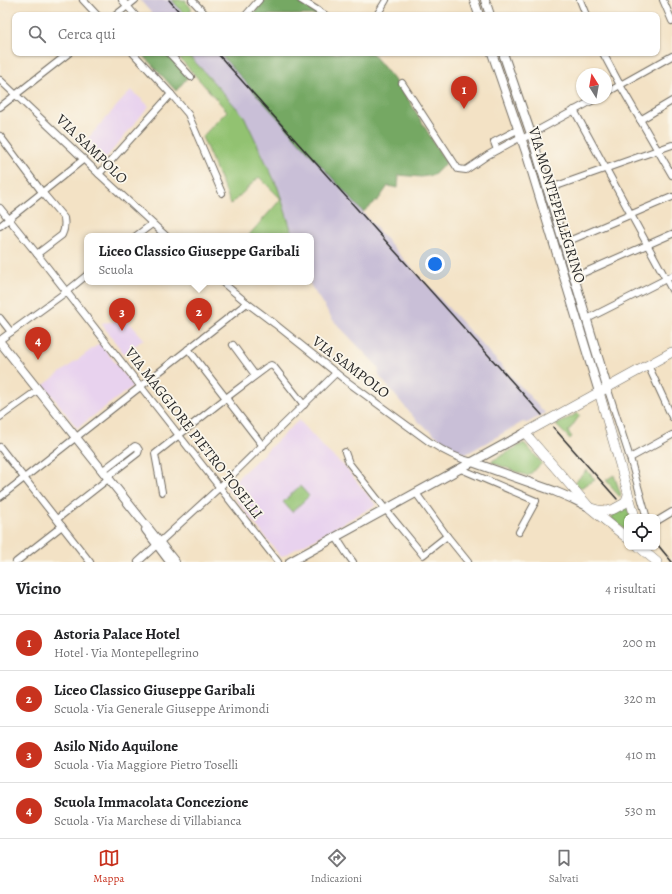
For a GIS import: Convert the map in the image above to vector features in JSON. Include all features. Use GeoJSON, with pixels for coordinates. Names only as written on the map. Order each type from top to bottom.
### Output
{"type":"FeatureCollection","features":[{"type":"Feature","properties":{"kind":"main road"},"geometry":{"type":"LineString","coordinates":[[624,536],[590,508],[525,433],[599,392],[608,390],[672,352]]}},
{"type":"Feature","properties":{"kind":"main road"},"geometry":{"type":"LineString","coordinates":[[599,392],[634,514]]}},
{"type":"Feature","properties":{"kind":"main road"},"geometry":{"type":"LineString","coordinates":[[590,508],[607,511],[614,509],[625,503],[628,495]]}},
{"type":"Feature","properties":{"kind":"main road"},"geometry":{"type":"LineString","coordinates":[[642,550],[658,562]]}},
{"type":"Feature","properties":{"kind":"main road"},"geometry":{"type":"LineString","coordinates":[[650,550],[658,562]]}},
{"type":"Feature","properties":{"kind":"street"},"geometry":{"type":"LineString","coordinates":[[83,0],[94,12]]}},
{"type":"Feature","properties":{"kind":"street"},"geometry":{"type":"LineString","coordinates":[[122,0],[131,3]]}},
{"type":"Feature","properties":{"kind":"street"},"geometry":{"type":"LineString","coordinates":[[192,0],[203,12]]}},
{"type":"Feature","properties":{"kind":"street"},"geometry":{"type":"LineString","coordinates":[[249,12],[259,0]]}},
{"type":"Feature","properties":{"kind":"street"},"geometry":{"type":"LineString","coordinates":[[301,0],[320,12]]}},
{"type":"Feature","properties":{"kind":"street"},"geometry":{"type":"LineString","coordinates":[[379,12],[386,0]]}},
{"type":"Feature","properties":{"kind":"street"},"geometry":{"type":"LineString","coordinates":[[474,0],[477,12]]}},
{"type":"Feature","properties":{"kind":"street"},"geometry":{"type":"LineString","coordinates":[[485,0],[489,12]]}},
{"type":"Feature","properties":{"kind":"street"},"geometry":{"type":"LineString","coordinates":[[580,0],[585,12]]}},
{"type":"Feature","properties":{"kind":"street"},"geometry":{"type":"LineString","coordinates":[[663,0],[672,21]]}},
{"type":"Feature","properties":{"kind":"street"},"geometry":{"type":"LineString","coordinates":[[120,12],[131,3]]}},
{"type":"Feature","properties":{"kind":"street"},"geometry":{"type":"LineString","coordinates":[[0,107],[65,56]]}},
{"type":"Feature","properties":{"kind":"street"},"geometry":{"type":"LineString","coordinates":[[136,56],[188,114],[222,193]]}},
{"type":"Feature","properties":{"kind":"street"},"geometry":{"type":"LineString","coordinates":[[172,56],[190,77]]}},
{"type":"Feature","properties":{"kind":"street","name":"VIA MONTEPELLEGRINO"},"geometry":{"type":"LineString","coordinates":[[493,56],[522,138],[599,392]]}},
{"type":"Feature","properties":{"kind":"street","name":"VIA MONTEPELLEGRINO"},"geometry":{"type":"LineString","coordinates":[[504,56],[531,134],[608,390]]}},
{"type":"Feature","properties":{"kind":"street"},"geometry":{"type":"LineString","coordinates":[[605,56],[672,175]]}},
{"type":"Feature","properties":{"kind":"street"},"geometry":{"type":"LineString","coordinates":[[612,90],[672,56]]}},
{"type":"Feature","properties":{"kind":"street","name":"VIA SAMPOLO"},"geometry":{"type":"LineString","coordinates":[[0,80],[162,233]]}},
{"type":"Feature","properties":{"kind":"street"},"geometry":{"type":"LineString","coordinates":[[402,83],[458,169],[466,170],[497,150],[531,134],[586,104]]}},
{"type":"Feature","properties":{"kind":"street"},"geometry":{"type":"LineString","coordinates":[[100,173],[171,94]]}},
{"type":"Feature","properties":{"kind":"street"},"geometry":{"type":"LineString","coordinates":[[640,120],[672,101]]}},
{"type":"Feature","properties":{"kind":"street"},"geometry":{"type":"LineString","coordinates":[[574,110],[647,245],[669,278],[672,290]]}},
{"type":"Feature","properties":{"kind":"street"},"geometry":{"type":"LineString","coordinates":[[497,150],[494,142],[518,129]]}},
{"type":"Feature","properties":{"kind":"street"},"geometry":{"type":"LineString","coordinates":[[0,136],[42,192],[64,218],[64,231],[62,235],[37,254]]}},
{"type":"Feature","properties":{"kind":"street"},"geometry":{"type":"LineString","coordinates":[[548,189],[672,145]]}},
{"type":"Feature","properties":{"kind":"street"},"geometry":{"type":"LineString","coordinates":[[0,226],[84,159]]}},
{"type":"Feature","properties":{"kind":"street"},"geometry":{"type":"LineString","coordinates":[[564,243],[672,197]]}},
{"type":"Feature","properties":{"kind":"street","name":"VIA MAGGIORE PIETRO TOSELLI"},"geometry":{"type":"LineString","coordinates":[[0,208],[278,562]]}},
{"type":"Feature","properties":{"kind":"street"},"geometry":{"type":"LineString","coordinates":[[140,233],[152,224]]}},
{"type":"Feature","properties":{"kind":"street"},"geometry":{"type":"LineString","coordinates":[[574,277],[672,234]]}},
{"type":"Feature","properties":{"kind":"street"},"geometry":{"type":"LineString","coordinates":[[37,391],[0,341],[84,278]]}},
{"type":"Feature","properties":{"kind":"street"},"geometry":{"type":"LineString","coordinates":[[587,319],[669,278]]}},
{"type":"Feature","properties":{"kind":"street","name":"VIA SAMPOLO"},"geometry":{"type":"LineString","coordinates":[[226,285],[336,373],[404,423],[445,452],[472,462]]}},
{"type":"Feature","properties":{"kind":"street"},"geometry":{"type":"LineString","coordinates":[[0,497],[247,303]]}},
{"type":"Feature","properties":{"kind":"street"},"geometry":{"type":"LineString","coordinates":[[0,318],[11,332]]}},
{"type":"Feature","properties":{"kind":"street"},"geometry":{"type":"LineString","coordinates":[[0,346],[106,477],[158,544],[170,562]]}},
{"type":"Feature","properties":{"kind":"street"},"geometry":{"type":"LineString","coordinates":[[233,346],[255,375]]}},
{"type":"Feature","properties":{"kind":"street"},"geometry":{"type":"LineString","coordinates":[[188,349],[262,446]]}},
{"type":"Feature","properties":{"kind":"street"},"geometry":{"type":"LineString","coordinates":[[591,366],[600,364]]}},
{"type":"Feature","properties":{"kind":"street"},"geometry":{"type":"LineString","coordinates":[[162,492],[155,454],[266,366],[271,365],[274,367],[304,406]]}},
{"type":"Feature","properties":{"kind":"street"},"geometry":{"type":"LineString","coordinates":[[648,365],[672,417]]}},
{"type":"Feature","properties":{"kind":"street"},"geometry":{"type":"LineString","coordinates":[[138,562],[220,487],[336,373]]}},
{"type":"Feature","properties":{"kind":"street"},"geometry":{"type":"LineString","coordinates":[[608,390],[630,458],[646,514]]}},
{"type":"Feature","properties":{"kind":"street"},"geometry":{"type":"LineString","coordinates":[[0,418],[37,391]]}},
{"type":"Feature","properties":{"kind":"street"},"geometry":{"type":"LineString","coordinates":[[290,562],[525,433]]}},
{"type":"Feature","properties":{"kind":"street"},"geometry":{"type":"LineString","coordinates":[[630,458],[672,435]]}},
{"type":"Feature","properties":{"kind":"street"},"geometry":{"type":"LineString","coordinates":[[57,519],[106,477],[138,453],[139,450],[137,447],[135,446],[106,477]]}},
{"type":"Feature","properties":{"kind":"street"},"geometry":{"type":"LineString","coordinates":[[0,447],[90,562]]}},
{"type":"Feature","properties":{"kind":"street"},"geometry":{"type":"LineString","coordinates":[[345,452],[349,463],[423,555],[447,536]]}},
{"type":"Feature","properties":{"kind":"street"},"geometry":{"type":"LineString","coordinates":[[472,462],[554,491],[590,508]]}},
{"type":"Feature","properties":{"kind":"street"},"geometry":{"type":"LineString","coordinates":[[461,469],[536,501],[519,532]]}},
{"type":"Feature","properties":{"kind":"street"},"geometry":{"type":"LineString","coordinates":[[416,493],[468,562]]}},
{"type":"Feature","properties":{"kind":"street"},"geometry":{"type":"LineString","coordinates":[[660,519],[672,512]]}},
{"type":"Feature","properties":{"kind":"street"},"geometry":{"type":"LineString","coordinates":[[16,562],[62,526]]}},
{"type":"Feature","properties":{"kind":"street"},"geometry":{"type":"LineString","coordinates":[[336,537],[353,562]]}},
{"type":"Feature","properties":{"kind":"street"},"geometry":{"type":"LineString","coordinates":[[158,544],[175,562]]}},
{"type":"Feature","properties":{"kind":"shaded area"},"geometry":{"type":"Polygon","coordinates":[[[140,0],[172,0],[182,12],[150,12],[140,0]]]}},
{"type":"Feature","properties":{"kind":"shaded area"},"geometry":{"type":"Polygon","coordinates":[[[190,56],[223,56],[334,179],[398,253],[545,413],[527,423],[523,422],[466,454],[448,445],[416,420],[379,376],[378,367],[333,320],[311,286],[314,285],[314,233],[292,233],[278,188],[244,116],[190,56]]]}},
{"type":"Feature","properties":{"kind":"shaded area"},"geometry":{"type":"Polygon","coordinates":[[[131,90],[149,106],[101,164],[81,146],[131,90]]]}},
{"type":"Feature","properties":{"kind":"shaded area"},"geometry":{"type":"Polygon","coordinates":[[[127,320],[144,339],[124,354],[101,323],[127,320]]]}},
{"type":"Feature","properties":{"kind":"shaded area"},"geometry":{"type":"Polygon","coordinates":[[[100,343],[133,386],[77,428],[44,385],[100,343]]]}},
{"type":"Feature","properties":{"kind":"shaded area"},"geometry":{"type":"Polygon","coordinates":[[[299,420],[327,451],[344,466],[376,505],[281,557],[227,488],[299,420]]]}},
{"type":"Feature","properties":{"kind":"green space"},"geometry":{"type":"Polygon","coordinates":[[[172,0],[186,0],[192,9],[189,12],[182,12],[172,0]]]}},
{"type":"Feature","properties":{"kind":"green space"},"geometry":{"type":"Polygon","coordinates":[[[265,0],[295,0],[314,12],[255,12],[265,0]]]}},
{"type":"Feature","properties":{"kind":"green space"},"geometry":{"type":"Polygon","coordinates":[[[144,56],[169,56],[188,77],[176,91],[144,56]]]}},
{"type":"Feature","properties":{"kind":"green space"},"geometry":{"type":"Polygon","coordinates":[[[178,56],[190,56],[244,116],[278,188],[292,233],[251,233],[281,199],[259,177],[231,204],[202,137],[227,111],[178,56]]]}},
{"type":"Feature","properties":{"kind":"green space"},"geometry":{"type":"Polygon","coordinates":[[[222,56],[374,56],[410,102],[446,163],[434,175],[421,177],[399,175],[398,188],[388,186],[379,199],[363,212],[222,56]]]}},
{"type":"Feature","properties":{"kind":"green space"},"geometry":{"type":"Polygon","coordinates":[[[578,413],[580,415],[568,432],[572,437],[570,439],[556,425],[578,413]]]}},
{"type":"Feature","properties":{"kind":"green space"},"geometry":{"type":"Polygon","coordinates":[[[524,443],[542,463],[528,476],[491,462],[492,461],[524,443]]]}},
{"type":"Feature","properties":{"kind":"green space"},"geometry":{"type":"Polygon","coordinates":[[[587,470],[595,480],[580,488],[575,482],[587,470]]]}},
{"type":"Feature","properties":{"kind":"green space"},"geometry":{"type":"Polygon","coordinates":[[[614,475],[621,495],[620,497],[606,480],[614,475]]]}},
{"type":"Feature","properties":{"kind":"green space"},"geometry":{"type":"Polygon","coordinates":[[[300,486],[309,496],[292,512],[283,502],[300,486]]]}},
{"type":"Feature","properties":{"kind":"green space"},"geometry":{"type":"Polygon","coordinates":[[[625,507],[628,509],[629,514],[624,514],[624,529],[612,519],[613,515],[625,507]]]}},
{"type":"Feature","properties":{"kind":"railway"},"geometry":{"type":"LineString","coordinates":[[169,0],[179,12]]}},
{"type":"Feature","properties":{"kind":"railway"},"geometry":{"type":"LineString","coordinates":[[220,56],[542,415]]}},
{"type":"Feature","properties":{"kind":"railway"},"geometry":{"type":"LineString","coordinates":[[553,427],[617,499]]}},
{"type":"Feature","properties":{"kind":"railway"},"geometry":{"type":"LineString","coordinates":[[660,548],[672,562]]}},
{"type":"Feature","properties":{"kind":"place","name":"Astoria Palace Hotel"},"geometry":{"type":"Point","coordinates":[464,109]}},
{"type":"Feature","properties":{"kind":"place","name":"Asilo Nido Aquilone"},"geometry":{"type":"Point","coordinates":[122,331]}},
{"type":"Feature","properties":{"kind":"place","name":"Liceo Classico Giuseppe Garibali"},"geometry":{"type":"Point","coordinates":[199,331]}},
{"type":"Feature","properties":{"kind":"place","name":"Scuola Immacolata Concezione"},"geometry":{"type":"Point","coordinates":[38,360]}}]}
